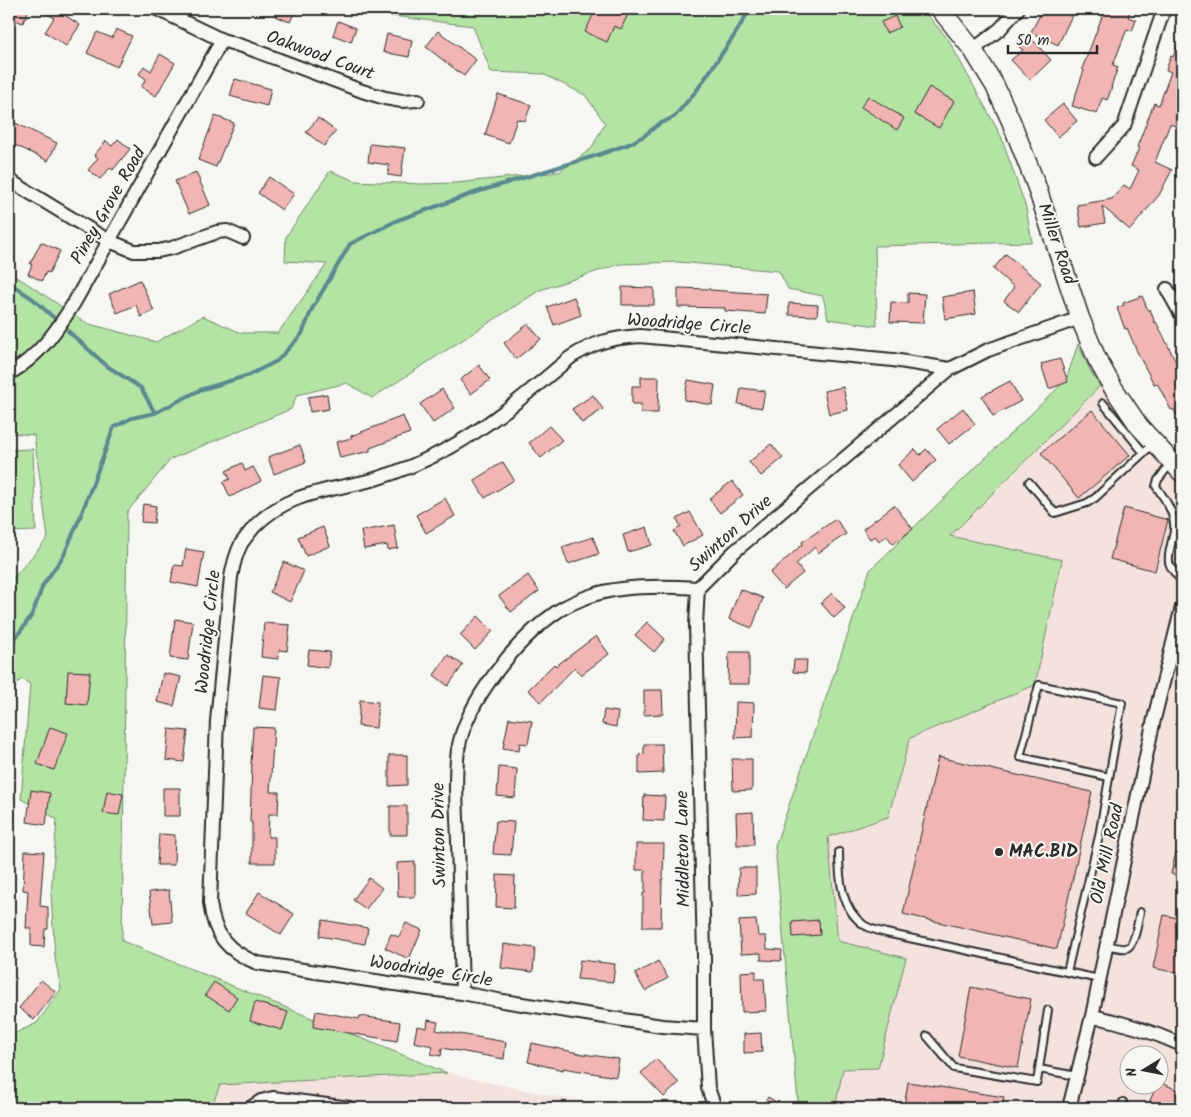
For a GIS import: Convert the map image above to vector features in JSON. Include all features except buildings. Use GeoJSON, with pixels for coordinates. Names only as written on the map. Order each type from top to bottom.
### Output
{"type":"FeatureCollection","features":[{"type":"Feature","properties":{"kind":"street","name":"Oakwood Court"},"geometry":{"type":"LineString","coordinates":[[157,9],[222,40],[385,98],[402,101],[418,100]]}},
{"type":"Feature","properties":{"kind":"street","name":"Miller Road"},"geometry":{"type":"LineString","coordinates":[[940,9],[973,50],[995,86],[1011,120],[1036,185],[1080,318],[1098,359],[1149,448],[1177,467]]}},
{"type":"Feature","properties":{"kind":"street"},"geometry":{"type":"LineString","coordinates":[[973,50],[1000,29],[1018,9]]}},
{"type":"Feature","properties":{"kind":"street"},"geometry":{"type":"LineString","coordinates":[[1096,157],[1124,126],[1164,9]]}},
{"type":"Feature","properties":{"kind":"street","name":"Piney Grove Road"},"geometry":{"type":"LineString","coordinates":[[9,374],[35,354],[56,332],[222,40]]}},
{"type":"Feature","properties":{"kind":"street"},"geometry":{"type":"LineString","coordinates":[[9,180],[108,241],[134,251],[158,251],[172,248],[217,232],[227,231],[243,238]]}},
{"type":"Feature","properties":{"kind":"street"},"geometry":{"type":"LineString","coordinates":[[1167,290],[1182,316]]}},
{"type":"Feature","properties":{"kind":"street","name":"Swinton Drive"},"geometry":{"type":"LineString","coordinates":[[462,993],[456,765],[463,730],[479,698],[500,667],[522,642],[550,616],[572,603],[593,595],[618,589],[663,586],[698,588],[735,551],[950,369],[988,350],[1080,318]]}},
{"type":"Feature","properties":{"kind":"street","name":"Woodridge Circle"},"geometry":{"type":"LineString","coordinates":[[704,1029],[653,1025],[462,993],[256,963],[232,950],[215,928],[211,916],[210,903],[217,721],[231,577],[240,546],[249,533],[268,514],[288,502],[394,473],[424,461],[451,447],[495,418],[571,357],[583,349],[614,338],[640,336],[711,342],[893,360],[950,369]]}},
{"type":"Feature","properties":{"kind":"street","name":"Middleton Lane"},"geometry":{"type":"LineString","coordinates":[[698,588],[696,624],[704,1029],[708,1088],[715,1108]]}},
{"type":"Feature","properties":{"kind":"street","name":"Old Mill Road"},"geometry":{"type":"LineString","coordinates":[[1069,1108],[1092,1016],[1154,719],[1182,607]]}},
{"type":"Feature","properties":{"kind":"street"},"geometry":{"type":"LineString","coordinates":[[1092,1016],[1139,1028],[1182,1046]]}},
{"type":"Feature","properties":{"kind":"street"},"geometry":{"type":"LineString","coordinates":[[250,1108],[261,1101],[273,1098],[350,1108]]}},
{"type":"Feature","properties":{"kind":"lane"},"geometry":{"type":"LineString","coordinates":[[1029,482],[1055,513],[1095,498],[1149,448],[1103,403]]}},
{"type":"Feature","properties":{"kind":"lane"},"geometry":{"type":"LineString","coordinates":[[1177,467],[1158,480],[1156,486],[1172,511],[1175,527],[1168,562],[1170,568],[1182,581]]}},
{"type":"Feature","properties":{"kind":"lane"},"geometry":{"type":"LineString","coordinates":[[1067,972],[1099,836],[1122,703],[1039,685],[1020,757],[1109,777]]}},
{"type":"Feature","properties":{"kind":"lane"},"geometry":{"type":"LineString","coordinates":[[839,852],[844,899],[853,916],[865,926],[886,934],[1099,979]]}},
{"type":"Feature","properties":{"kind":"lane"},"geometry":{"type":"LineString","coordinates":[[1106,945],[1126,949],[1130,947],[1133,942],[1140,912]]}},
{"type":"Feature","properties":{"kind":"lane"},"geometry":{"type":"LineString","coordinates":[[927,1036],[954,1068],[1037,1082],[1048,1010]]}},
{"type":"Feature","properties":{"kind":"lane"},"geometry":{"type":"LineString","coordinates":[[1039,1069],[1077,1076]]}},
{"type":"Feature","properties":{"kind":"lane"},"geometry":{"type":"LineString","coordinates":[[1027,1108],[1036,1108]]}},
{"type":"Feature","properties":{"kind":"shaded area"},"geometry":{"type":"Polygon","coordinates":[[[1100,386],[1182,468],[1182,1108],[835,1108],[843,1069],[905,958],[838,941],[828,837],[888,817],[910,738],[1035,685],[949,536],[1100,386]]]}},
{"type":"Feature","properties":{"kind":"shaded area"},"geometry":{"type":"Polygon","coordinates":[[[447,1073],[608,1108],[211,1108],[220,1085],[447,1073]]]}},
{"type":"Feature","properties":{"kind":"green space"},"geometry":{"type":"Polygon","coordinates":[[[336,9],[922,9],[948,39],[1001,136],[1026,208],[1032,242],[875,246],[877,326],[828,319],[823,296],[788,289],[779,271],[678,262],[620,264],[540,290],[372,398],[347,383],[297,395],[291,409],[171,459],[127,512],[122,941],[447,1073],[220,1085],[211,1108],[9,1108],[9,1036],[37,1023],[61,989],[55,958],[51,894],[57,819],[21,799],[30,684],[22,679],[9,690],[9,583],[48,538],[34,435],[9,433],[9,273],[86,323],[156,342],[203,316],[241,333],[278,333],[327,264],[285,261],[286,237],[330,171],[356,181],[421,184],[456,183],[559,172],[591,149],[605,123],[585,95],[543,74],[491,72],[473,26],[336,9]]]}},
{"type":"Feature","properties":{"kind":"green space"},"geometry":{"type":"Polygon","coordinates":[[[1078,344],[1100,386],[950,536],[1062,560],[1035,685],[910,738],[888,817],[828,837],[838,941],[906,958],[878,1068],[843,1069],[835,1108],[796,1108],[798,1102],[775,846],[870,570],[1066,380],[1078,344]]]}},
{"type":"Feature","properties":{"kind":"green space"},"geometry":{"type":"Polygon","coordinates":[[[33,449],[36,531],[9,532],[9,450],[33,449]]]}},
{"type":"Feature","properties":{"kind":"waterway"},"geometry":{"type":"LineString","coordinates":[[9,647],[32,615],[43,585],[64,555],[114,427],[132,418],[155,413],[200,390],[249,375],[277,361],[302,334],[312,309],[350,244],[398,220],[477,192],[629,144],[644,136],[659,124],[674,117],[697,90],[750,9]]}},
{"type":"Feature","properties":{"kind":"waterway"},"geometry":{"type":"LineString","coordinates":[[9,283],[33,299],[53,317]]}},
{"type":"Feature","properties":{"kind":"waterway"},"geometry":{"type":"LineString","coordinates":[[68,331],[107,366],[141,388],[155,413]]}},
{"type":"Feature","properties":{"kind":"place","name":"MAC.BID"},"geometry":{"type":"Point","coordinates":[999,852]}}]}
